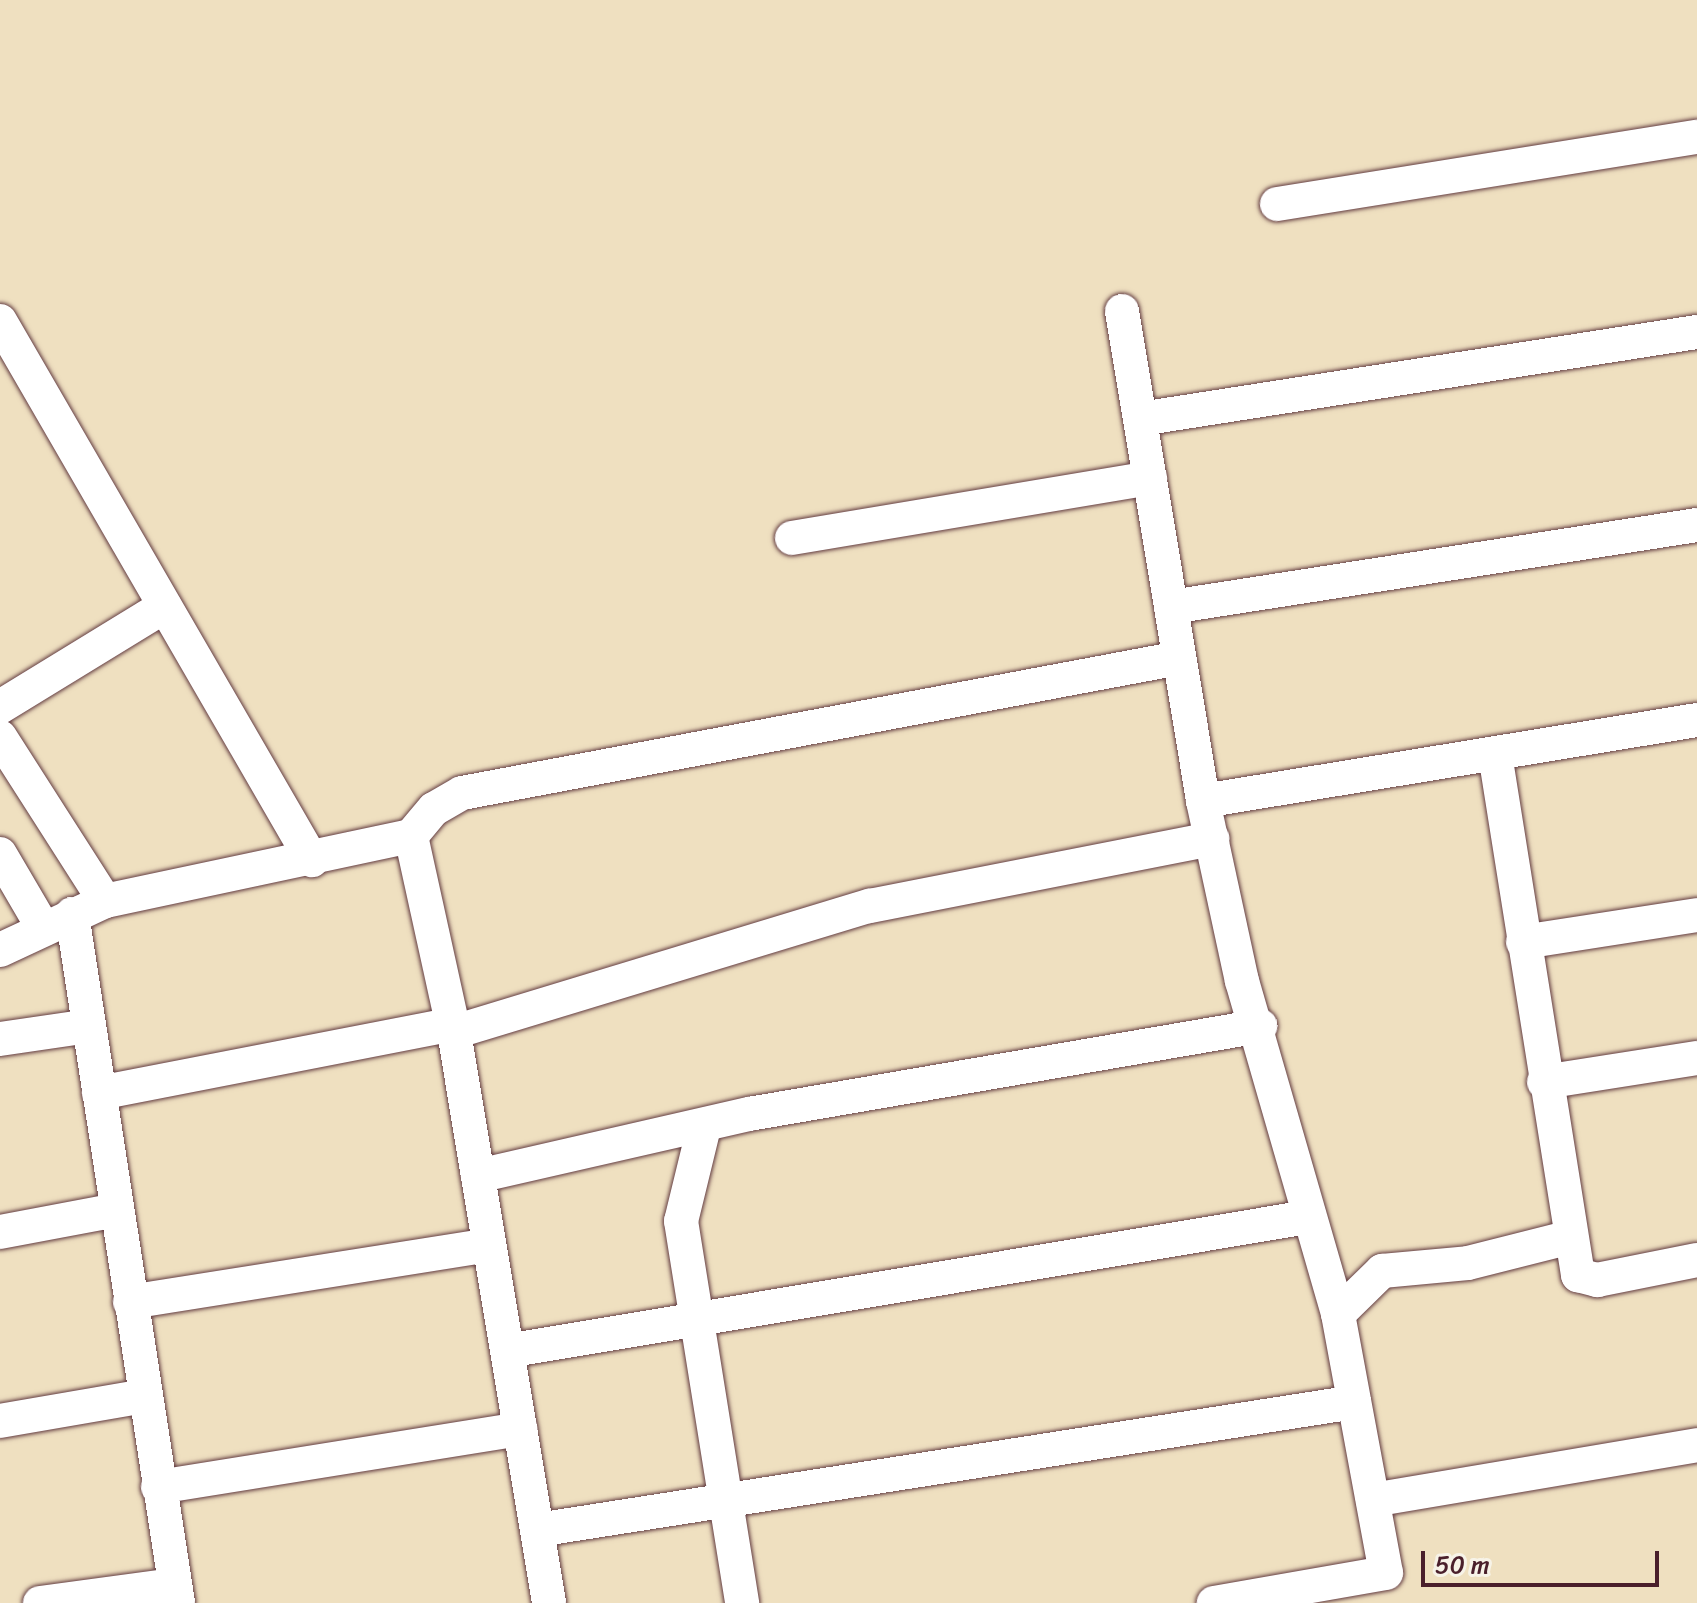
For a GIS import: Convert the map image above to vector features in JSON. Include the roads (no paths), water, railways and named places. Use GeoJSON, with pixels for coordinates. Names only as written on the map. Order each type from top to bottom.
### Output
{"type":"FeatureCollection","features":[{"type":"Feature","properties":{"kind":"street"},"geometry":{"type":"LineString","coordinates":[[1277,204],[1697,137]]}},
{"type":"Feature","properties":{"kind":"street"},"geometry":{"type":"LineString","coordinates":[[1122,311],[1203,801],[1242,981],[1260,1026],[1308,1217],[1338,1314],[1386,1573],[1274,1598],[1214,1603]]}},
{"type":"Feature","properties":{"kind":"street"},"geometry":{"type":"LineString","coordinates":[[0,321],[312,860]]}},
{"type":"Feature","properties":{"kind":"street"},"geometry":{"type":"LineString","coordinates":[[1140,419],[1697,332]]}},
{"type":"Feature","properties":{"kind":"street"},"geometry":{"type":"LineString","coordinates":[[792,538],[1150,478]]}},
{"type":"Feature","properties":{"kind":"street"},"geometry":{"type":"LineString","coordinates":[[1171,607],[1697,525]]}},
{"type":"Feature","properties":{"kind":"street"},"geometry":{"type":"LineString","coordinates":[[0,707],[165,606]]}},
{"type":"Feature","properties":{"kind":"street"},"geometry":{"type":"LineString","coordinates":[[0,950],[57,920],[105,901],[312,860],[411,836],[434,809],[462,793],[1179,658]]}},
{"type":"Feature","properties":{"kind":"street"},"geometry":{"type":"LineString","coordinates":[[1203,801],[1697,720]]}},
{"type":"Feature","properties":{"kind":"street"},"geometry":{"type":"LineString","coordinates":[[0,737],[105,901]]}},
{"type":"Feature","properties":{"kind":"street"},"geometry":{"type":"LineString","coordinates":[[1495,754],[1567,1238],[1578,1275],[1597,1280],[1697,1260]]}},
{"type":"Feature","properties":{"kind":"street"},"geometry":{"type":"LineString","coordinates":[[411,836],[453,1028],[549,1603]]}},
{"type":"Feature","properties":{"kind":"street"},"geometry":{"type":"LineString","coordinates":[[99,1093],[453,1028],[870,906],[1212,839]]}},
{"type":"Feature","properties":{"kind":"street"},"geometry":{"type":"LineString","coordinates":[[0,854],[57,920],[89,1026],[175,1594],[40,1603]]}},
{"type":"Feature","properties":{"kind":"street"},"geometry":{"type":"LineString","coordinates":[[1523,942],[1697,915]]}},
{"type":"Feature","properties":{"kind":"street"},"geometry":{"type":"LineString","coordinates":[[0,1039],[89,1026]]}},
{"type":"Feature","properties":{"kind":"street"},"geometry":{"type":"LineString","coordinates":[[478,1176],[704,1127],[1260,1026]]}},
{"type":"Feature","properties":{"kind":"street"},"geometry":{"type":"LineString","coordinates":[[1544,1082],[1697,1058]]}},
{"type":"Feature","properties":{"kind":"street"},"geometry":{"type":"LineString","coordinates":[[704,1127],[682,1196],[693,1321],[722,1503],[742,1603]]}},
{"type":"Feature","properties":{"kind":"street"},"geometry":{"type":"LineString","coordinates":[[0,1232],[116,1210]]}},
{"type":"Feature","properties":{"kind":"street"},"geometry":{"type":"LineString","coordinates":[[507,1351],[1308,1217]]}},
{"type":"Feature","properties":{"kind":"street"},"geometry":{"type":"LineString","coordinates":[[1338,1314],[1382,1271],[1468,1263],[1567,1238]]}},
{"type":"Feature","properties":{"kind":"street"},"geometry":{"type":"LineString","coordinates":[[130,1302],[489,1245]]}},
{"type":"Feature","properties":{"kind":"street"},"geometry":{"type":"LineString","coordinates":[[0,1421],[144,1396]]}},
{"type":"Feature","properties":{"kind":"street"},"geometry":{"type":"LineString","coordinates":[[537,1530],[1354,1402]]}},
{"type":"Feature","properties":{"kind":"street"},"geometry":{"type":"LineString","coordinates":[[158,1487],[520,1429]]}},
{"type":"Feature","properties":{"kind":"street"},"geometry":{"type":"LineString","coordinates":[[1373,1500],[1697,1445]]}}]}
